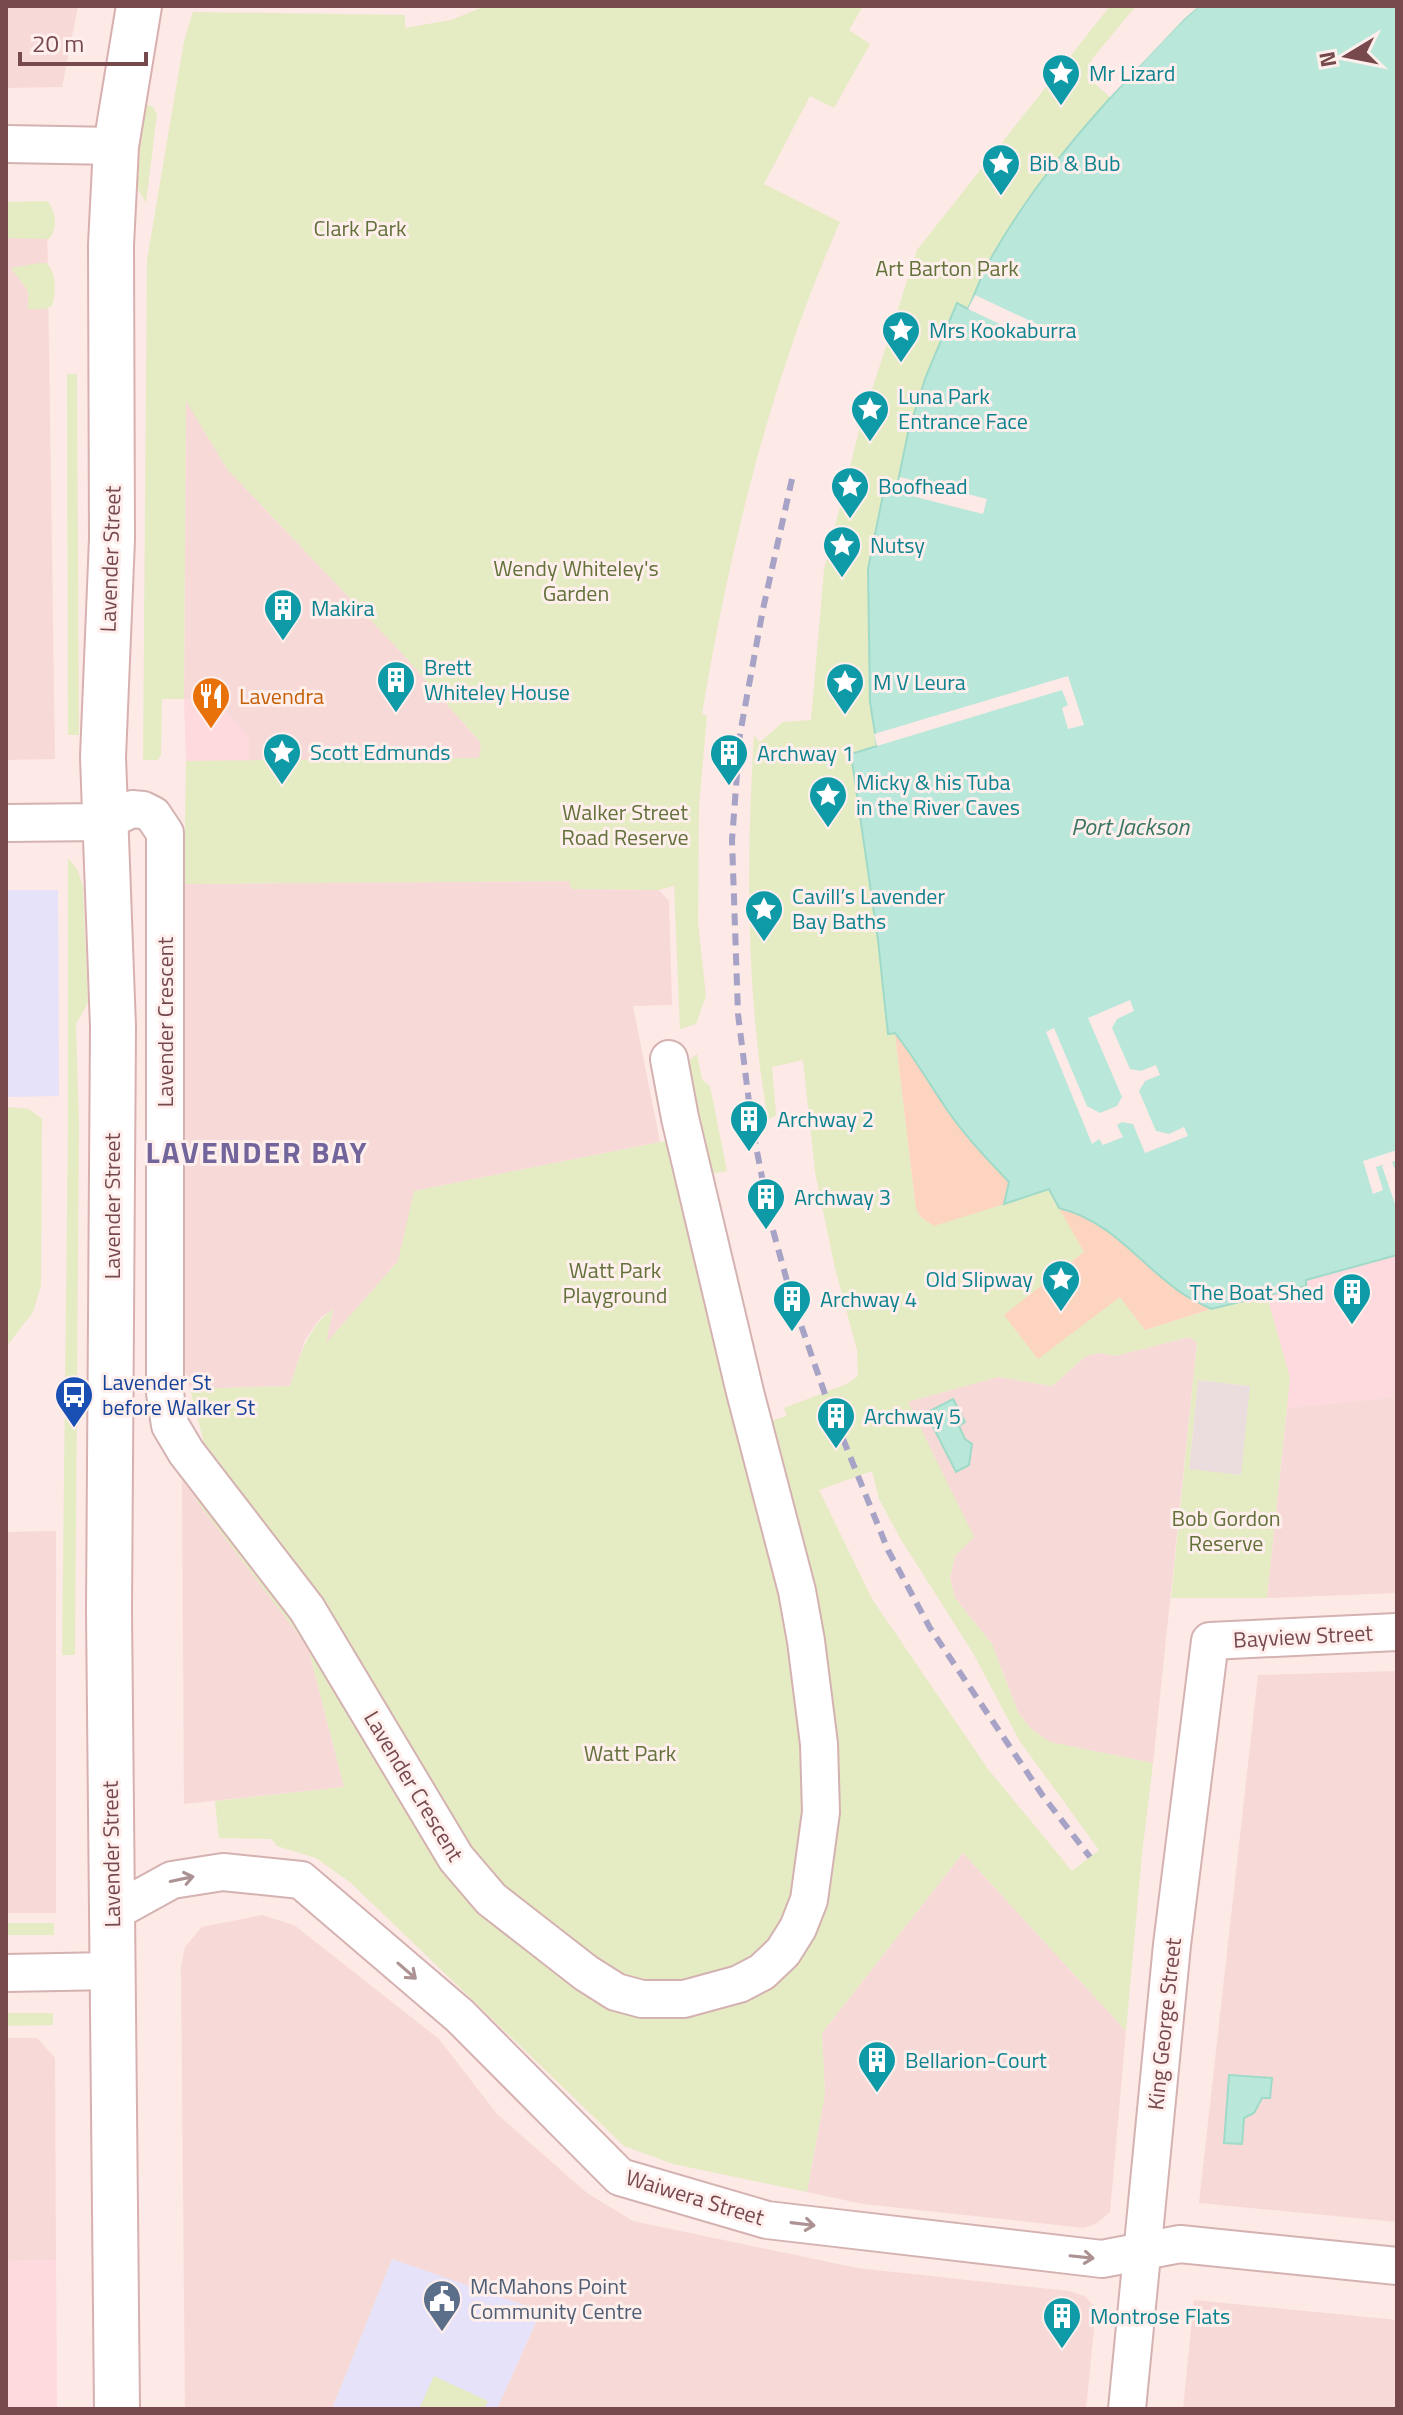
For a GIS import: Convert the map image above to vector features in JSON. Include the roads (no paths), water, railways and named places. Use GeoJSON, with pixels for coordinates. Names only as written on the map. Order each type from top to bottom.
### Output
{"type":"FeatureCollection","features":[{"type":"Feature","properties":{"kind":"street","name":"Lavender Street"},"geometry":{"type":"LineString","coordinates":[[117,2409],[109,1611],[113,1027],[104,822],[104,704],[112,539],[111,245],[116,146],[139,6]]}},
{"type":"Feature","properties":{"kind":"street"},"geometry":{"type":"LineString","coordinates":[[6,144],[116,146]]}},
{"type":"Feature","properties":{"kind":"street","name":"Lavender Crescent"},"geometry":{"type":"LineString","coordinates":[[104,822],[132,809],[143,810],[153,815],[165,833],[165,1393],[174,1432],[186,1452],[307,1609],[456,1858],[491,1899],[586,1973],[616,1992],[664,2001],[684,1999],[739,1984],[762,1972],[783,1952],[798,1928],[809,1900],[821,1812],[819,1744],[797,1591],[745,1392],[680,1118],[669,1059]]}},
{"type":"Feature","properties":{"kind":"street"},"geometry":{"type":"LineString","coordinates":[[6,823],[104,822]]}},
{"type":"Feature","properties":{"kind":"street","name":"Bayview Street"},"geometry":{"type":"LineString","coordinates":[[1210,1641],[1397,1632]]}},
{"type":"Feature","properties":{"kind":"street","name":"King George Street"},"geometry":{"type":"LineString","coordinates":[[1127,2409],[1172,1945],[1210,1641]]}},
{"type":"Feature","properties":{"kind":"street","name":"Waiwera Street"},"geometry":{"type":"LineString","coordinates":[[112,1913],[172,1880],[223,1872],[301,1880],[460,2016],[620,2177],[767,2220],[1102,2259],[1180,2244],[1397,2266]]}},
{"type":"Feature","properties":{"kind":"street"},"geometry":{"type":"LineString","coordinates":[[6,1973],[112,1971]]}},
{"type":"Feature","properties":{"kind":"water","name":"Port Jackson"},"geometry":{"type":"Polygon","coordinates":[[[1199,6],[1397,6],[1397,1255],[1306,1280],[1306,1286],[1211,1309],[1167,1282],[1111,1233],[1078,1214],[1059,1208],[1049,1189],[1004,1204],[1009,1182],[955,1121],[895,1033],[888,1034],[878,940],[851,754],[877,746],[870,702],[868,569],[884,490],[896,491],[908,433],[926,376],[957,303],[968,309],[1000,242],[1073,141],[1157,46],[1199,6]]]}},
{"type":"Feature","properties":{"kind":"water"},"geometry":{"type":"Polygon","coordinates":[[[953,1399],[965,1422],[959,1426],[965,1439],[972,1444],[969,1465],[956,1472],[926,1413],[953,1399]]]}},
{"type":"Feature","properties":{"kind":"water"},"geometry":{"type":"Polygon","coordinates":[[[1229,2075],[1272,2078],[1270,2098],[1262,2098],[1254,2113],[1244,2118],[1242,2144],[1224,2143],[1229,2075]]]}},
{"type":"Feature","properties":{"kind":"railway"},"geometry":{"type":"LineString","coordinates":[[792,479],[763,609],[740,734],[732,840],[738,1014],[752,1126],[771,1223],[792,1299],[826,1397],[888,1550],[930,1628],[1043,1796],[1090,1857]]}},
{"type":"Feature","properties":{"kind":"place","name":"Mr Lizard"},"geometry":{"type":"Point","coordinates":[1061,107]}},
{"type":"Feature","properties":{"kind":"place","name":"Bib & Bub"},"geometry":{"type":"Point","coordinates":[1001,197]}},
{"type":"Feature","properties":{"kind":"place","name":"Mrs Kookaburra"},"geometry":{"type":"Point","coordinates":[901,364]}},
{"type":"Feature","properties":{"kind":"place","name":"Luna Park Entrance Face"},"geometry":{"type":"Point","coordinates":[870,443]}},
{"type":"Feature","properties":{"kind":"place","name":"Boofhead"},"geometry":{"type":"Point","coordinates":[850,520]}},
{"type":"Feature","properties":{"kind":"place","name":"Nutsy"},"geometry":{"type":"Point","coordinates":[842,579]}},
{"type":"Feature","properties":{"kind":"place","name":"Makira"},"geometry":{"type":"Point","coordinates":[283,642]}},
{"type":"Feature","properties":{"kind":"place","name":"Brett Whiteley House"},"geometry":{"type":"Point","coordinates":[396,714]}},
{"type":"Feature","properties":{"kind":"place","name":"M V Leura"},"geometry":{"type":"Point","coordinates":[845,716]}},
{"type":"Feature","properties":{"kind":"place","name":"Lavendra"},"geometry":{"type":"Point","coordinates":[211,730]}},
{"type":"Feature","properties":{"kind":"place","name":"Scott Edmunds"},"geometry":{"type":"Point","coordinates":[282,786]}},
{"type":"Feature","properties":{"kind":"place","name":"Archway 1"},"geometry":{"type":"Point","coordinates":[729,787]}},
{"type":"Feature","properties":{"kind":"place","name":"Micky & his Tuba in the River Caves"},"geometry":{"type":"Point","coordinates":[828,829]}},
{"type":"Feature","properties":{"kind":"place","name":"Cavill’s Lavender Bay Baths"},"geometry":{"type":"Point","coordinates":[764,943]}},
{"type":"Feature","properties":{"kind":"place","name":"Archway 2"},"geometry":{"type":"Point","coordinates":[749,1153]}},
{"type":"Feature","properties":{"kind":"place","name":"Archway 3"},"geometry":{"type":"Point","coordinates":[766,1231]}},
{"type":"Feature","properties":{"kind":"place","name":"Old Slipway"},"geometry":{"type":"Point","coordinates":[1061,1313]}},
{"type":"Feature","properties":{"kind":"place","name":"The Boat Shed"},"geometry":{"type":"Point","coordinates":[1352,1326]}},
{"type":"Feature","properties":{"kind":"place","name":"Archway 4"},"geometry":{"type":"Point","coordinates":[792,1333]}},
{"type":"Feature","properties":{"kind":"place","name":"Lavender St before Walker St"},"geometry":{"type":"Point","coordinates":[74,1429]}},
{"type":"Feature","properties":{"kind":"place","name":"Archway 5"},"geometry":{"type":"Point","coordinates":[836,1450]}},
{"type":"Feature","properties":{"kind":"place","name":"Bellarion-Court"},"geometry":{"type":"Point","coordinates":[877,2094]}},
{"type":"Feature","properties":{"kind":"place","name":"McMahons Point Community Centre"},"geometry":{"type":"Point","coordinates":[442,2333]}},
{"type":"Feature","properties":{"kind":"place","name":"Montrose Flats"},"geometry":{"type":"Point","coordinates":[1062,2350]}},
{"type":"Feature","properties":{"kind":"district","name":"LAVENDER BAY"},"geometry":{"type":"Point","coordinates":[257,1153]}},
{"type":"Feature","properties":{"kind":"park label","name":"Clark Park"},"geometry":{"type":"Point","coordinates":[360,228]}},
{"type":"Feature","properties":{"kind":"park label","name":"Art Barton Park"},"geometry":{"type":"Point","coordinates":[947,268]}},
{"type":"Feature","properties":{"kind":"park label","name":"Wendy Whiteley's Garden"},"geometry":{"type":"Point","coordinates":[576,580]}},
{"type":"Feature","properties":{"kind":"park label","name":"Walker Street Road Reserve"},"geometry":{"type":"Point","coordinates":[625,824]}},
{"type":"Feature","properties":{"kind":"park label","name":"Watt Park Playground"},"geometry":{"type":"Point","coordinates":[615,1282]}},
{"type":"Feature","properties":{"kind":"park label","name":"Bob Gordon Reserve"},"geometry":{"type":"Point","coordinates":[1226,1530]}},
{"type":"Feature","properties":{"kind":"park label","name":"Watt Park"},"geometry":{"type":"Point","coordinates":[630,1753]}}]}
